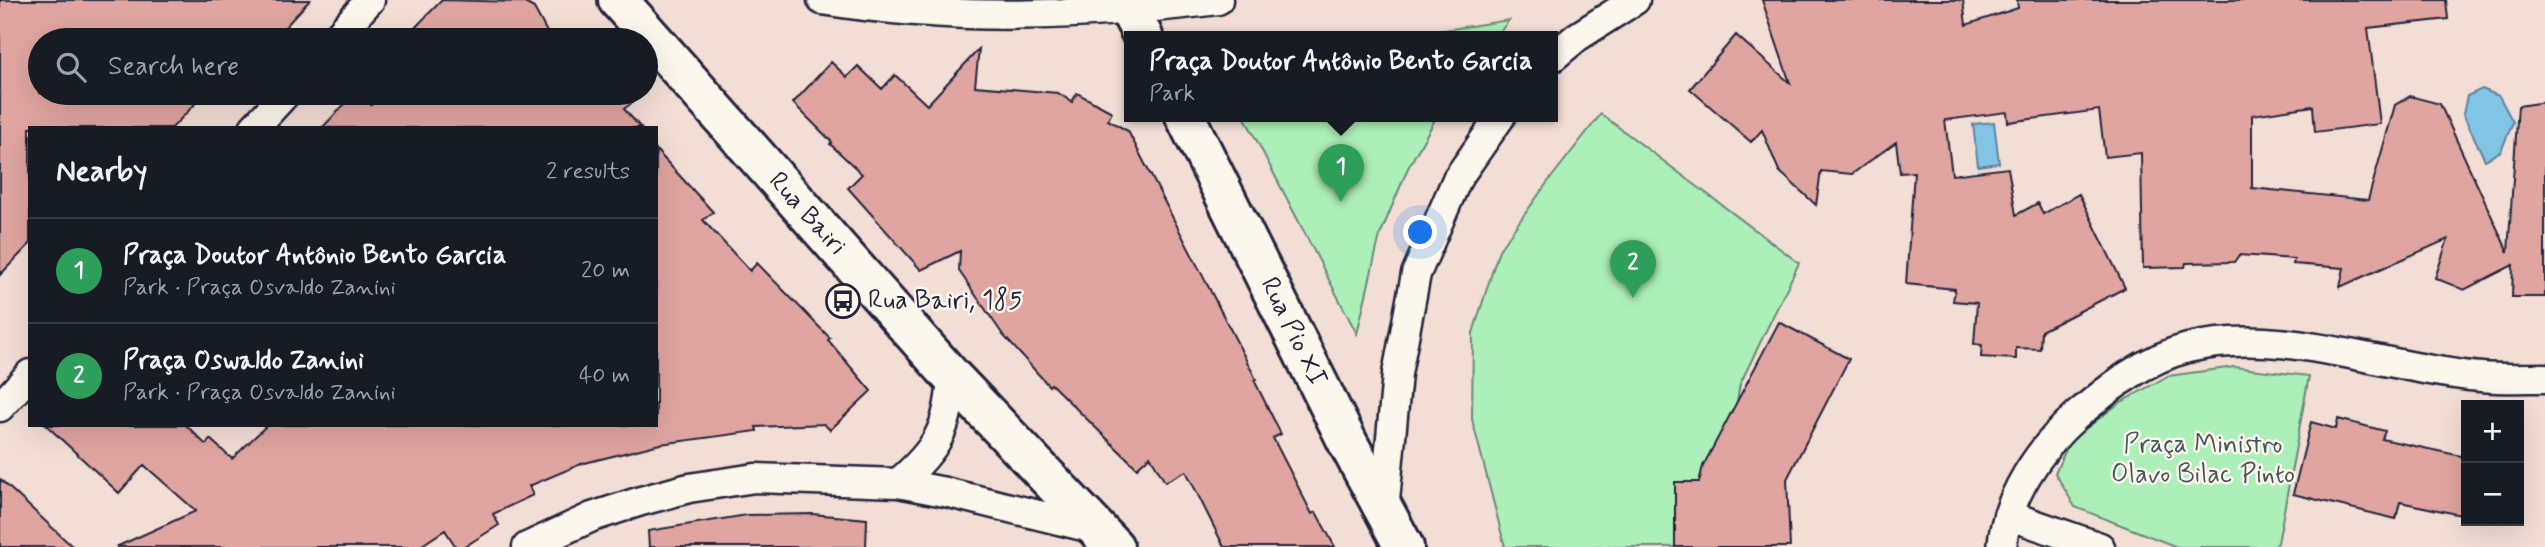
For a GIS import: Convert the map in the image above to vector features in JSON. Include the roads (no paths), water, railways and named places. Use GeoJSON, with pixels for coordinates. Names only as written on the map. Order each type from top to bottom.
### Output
{"type":"FeatureCollection","features":[{"type":"Feature","properties":{"kind":"main road","name":"Rua Bairi"},"geometry":{"type":"LineString","coordinates":[[618,0],[643,28]]}},
{"type":"Feature","properties":{"kind":"main road","name":"Rua Bairi"},"geometry":{"type":"LineString","coordinates":[[658,45],[952,377],[1105,538]]}},
{"type":"Feature","properties":{"kind":"main road","name":"Rua Pio XI"},"geometry":{"type":"LineString","coordinates":[[1188,122],[1404,547]]}},
{"type":"Feature","properties":{"kind":"street"},"geometry":{"type":"LineString","coordinates":[[822,0],[881,9],[1049,16],[1134,12],[1218,0]]}},
{"type":"Feature","properties":{"kind":"street"},"geometry":{"type":"LineString","coordinates":[[1558,53],[1577,37],[1635,0]]}},
{"type":"Feature","properties":{"kind":"street"},"geometry":{"type":"LineString","coordinates":[[345,28],[370,1]]}},
{"type":"Feature","properties":{"kind":"street"},"geometry":{"type":"LineString","coordinates":[[256,126],[275,105]]}},
{"type":"Feature","properties":{"kind":"street"},"geometry":{"type":"LineString","coordinates":[[1384,511],[1397,374],[1416,274],[1457,179],[1497,122]]}},
{"type":"Feature","properties":{"kind":"street"},"geometry":{"type":"LineString","coordinates":[[2002,547],[2008,515],[2031,466],[2054,436],[2114,383],[2150,363],[2186,348],[2231,341],[2273,342],[2481,377],[2545,378]]}},
{"type":"Feature","properties":{"kind":"street"},"geometry":{"type":"LineString","coordinates":[[0,407],[28,376]]}},
{"type":"Feature","properties":{"kind":"street"},"geometry":{"type":"LineString","coordinates":[[898,483],[932,450],[942,434],[951,400],[952,377]]}},
{"type":"Feature","properties":{"kind":"street"},"geometry":{"type":"LineString","coordinates":[[527,547],[592,517],[689,488],[755,478],[898,483],[945,492],[1105,538]]}},
{"type":"Feature","properties":{"kind":"street"},"geometry":{"type":"LineString","coordinates":[[2008,515],[2100,547]]}},
{"type":"Feature","properties":{"kind":"water"},"geometry":{"type":"Polygon","coordinates":[[[2482,89],[2499,96],[2513,122],[2501,151],[2485,160],[2463,114],[2467,96],[2482,89]]]}},
{"type":"Feature","properties":{"kind":"water"},"geometry":{"type":"Polygon","coordinates":[[[1994,122],[1999,163],[1978,166],[1973,124],[1994,122]]]}},
{"type":"Feature","properties":{"kind":"place","name":"Praça Doutor Antônio Bento Garcia"},"geometry":{"type":"Point","coordinates":[1341,202]}},
{"type":"Feature","properties":{"kind":"place","name":"Praça Oswaldo Zanini"},"geometry":{"type":"Point","coordinates":[1633,298]}},
{"type":"Feature","properties":{"kind":"place","name":"Rua Bairi, 185"},"geometry":{"type":"Point","coordinates":[843,301]}},
{"type":"Feature","properties":{"kind":"park label","name":"Praça Ministro Olavo Bilac Pinto"},"geometry":{"type":"Point","coordinates":[2203,460]}}]}
